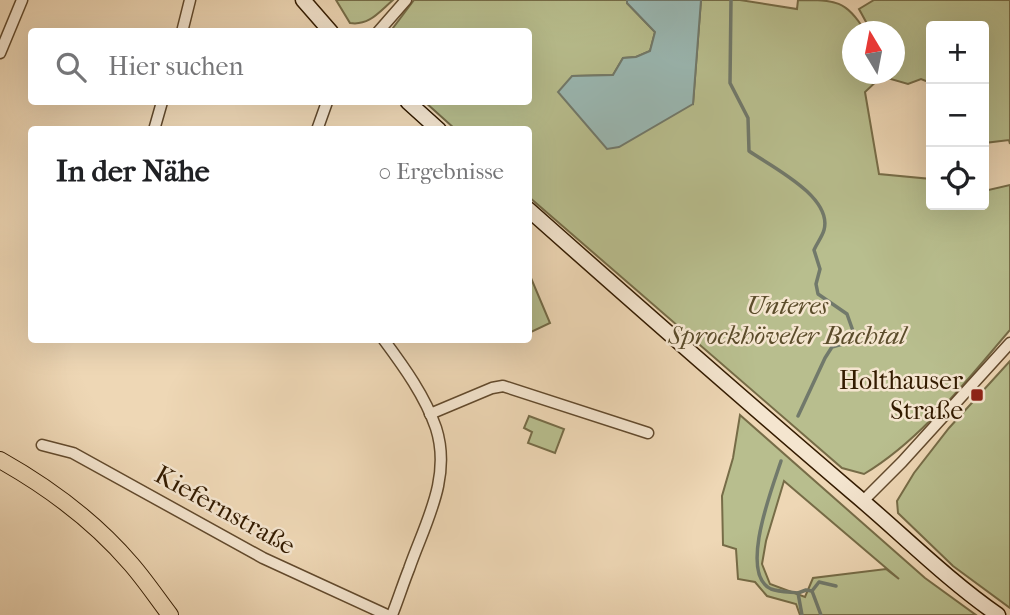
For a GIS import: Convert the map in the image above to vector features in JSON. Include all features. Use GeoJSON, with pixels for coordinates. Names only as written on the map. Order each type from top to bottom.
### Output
{"type":"FeatureCollection","features":[{"type":"Feature","properties":{"kind":"main road"},"geometry":{"type":"LineString","coordinates":[[4,465],[72,508],[130,562],[170,615]]}},
{"type":"Feature","properties":{"kind":"street"},"geometry":{"type":"LineString","coordinates":[[0,53],[22,0]]}},
{"type":"Feature","properties":{"kind":"street"},"geometry":{"type":"LineString","coordinates":[[183,28],[190,0]]}},
{"type":"Feature","properties":{"kind":"street"},"geometry":{"type":"LineString","coordinates":[[303,0],[328,28]]}},
{"type":"Feature","properties":{"kind":"street"},"geometry":{"type":"LineString","coordinates":[[382,28],[406,0]]}},
{"type":"Feature","properties":{"kind":"street"},"geometry":{"type":"LineString","coordinates":[[155,126],[161,105]]}},
{"type":"Feature","properties":{"kind":"street"},"geometry":{"type":"LineString","coordinates":[[318,126],[326,105]]}},
{"type":"Feature","properties":{"kind":"street"},"geometry":{"type":"LineString","coordinates":[[411,105],[435,126]]}},
{"type":"Feature","properties":{"kind":"street"},"geometry":{"type":"LineString","coordinates":[[532,213],[863,501],[925,559],[998,615]]}},
{"type":"Feature","properties":{"kind":"street"},"geometry":{"type":"LineString","coordinates":[[386,343],[415,385],[430,414],[437,430],[441,454],[439,482],[432,511],[390,615]]}},
{"type":"Feature","properties":{"kind":"street"},"geometry":{"type":"LineString","coordinates":[[863,501],[1010,343]]}},
{"type":"Feature","properties":{"kind":"street"},"geometry":{"type":"LineString","coordinates":[[430,414],[492,388],[508,387],[648,433]]}},
{"type":"Feature","properties":{"kind":"street","name":"Kiefernstraße"},"geometry":{"type":"LineString","coordinates":[[42,445],[73,453],[358,610],[390,615]]}},
{"type":"Feature","properties":{"kind":"green space"},"geometry":{"type":"Polygon","coordinates":[[[336,0],[393,0],[373,17],[363,22],[350,23],[336,0]]]}},
{"type":"Feature","properties":{"kind":"green space","name":"Unteres Sprockhöveler Bachtal"},"geometry":{"type":"Polygon","coordinates":[[[414,0],[627,0],[655,32],[650,51],[636,57],[623,58],[613,75],[572,76],[693,104],[701,0],[740,0],[797,9],[798,0],[822,0],[839,4],[858,21],[842,21],[842,84],[874,84],[865,92],[879,174],[926,179],[926,210],[989,210],[989,190],[1010,185],[1010,330],[960,389],[905,444],[864,474],[842,468],[532,200],[532,126],[452,126],[428,105],[532,105],[532,28],[393,28],[414,0]]]}},
{"type":"Feature","properties":{"kind":"green space"},"geometry":{"type":"Polygon","coordinates":[[[874,0],[1010,0],[1010,144],[1009,140],[989,142],[989,21],[926,21],[926,81],[921,79],[908,84],[905,83],[905,21],[866,21],[859,9],[874,0]]]}},
{"type":"Feature","properties":{"kind":"green space"},"geometry":{"type":"Polygon","coordinates":[[[532,280],[550,323],[532,332],[532,280]]]}},
{"type":"Feature","properties":{"kind":"green space"},"geometry":{"type":"Polygon","coordinates":[[[1010,361],[1010,608],[953,566],[898,513],[897,501],[914,473],[949,428],[1010,361]]]}},
{"type":"Feature","properties":{"kind":"green space"},"geometry":{"type":"Polygon","coordinates":[[[740,415],[925,578],[976,615],[800,615],[796,604],[767,596],[755,582],[738,579],[736,549],[723,545],[722,496],[733,458],[740,415]],[[784,481],[762,564],[770,584],[805,597],[813,578],[886,569],[899,579],[784,481]]]}},
{"type":"Feature","properties":{"kind":"green space"},"geometry":{"type":"Polygon","coordinates":[[[529,416],[564,429],[555,453],[528,443],[532,432],[524,428],[529,416]]]}},
{"type":"Feature","properties":{"kind":"water"},"geometry":{"type":"Polygon","coordinates":[[[627,0],[701,0],[693,104],[619,147],[607,149],[558,92],[572,76],[613,75],[623,58],[636,57],[650,51],[655,32],[627,0]]]}},
{"type":"Feature","properties":{"kind":"waterway"},"geometry":{"type":"LineString","coordinates":[[731,0],[730,83],[748,118],[749,151],[798,184],[819,206],[824,218],[824,230],[814,250],[820,269],[816,284],[818,294],[847,314],[853,331],[846,343],[832,347],[798,416]]}},
{"type":"Feature","properties":{"kind":"waterway"},"geometry":{"type":"LineString","coordinates":[[781,461],[761,529],[758,566],[762,580],[771,589],[798,593],[802,615]]}},
{"type":"Feature","properties":{"kind":"waterway"},"geometry":{"type":"LineString","coordinates":[[798,593],[812,591],[819,582],[836,586]]}},
{"type":"Feature","properties":{"kind":"waterway"},"geometry":{"type":"LineString","coordinates":[[812,591],[821,615]]}},
{"type":"Feature","properties":{"kind":"place","name":"Holthauser Straße"},"geometry":{"type":"Point","coordinates":[977,395]}}]}
